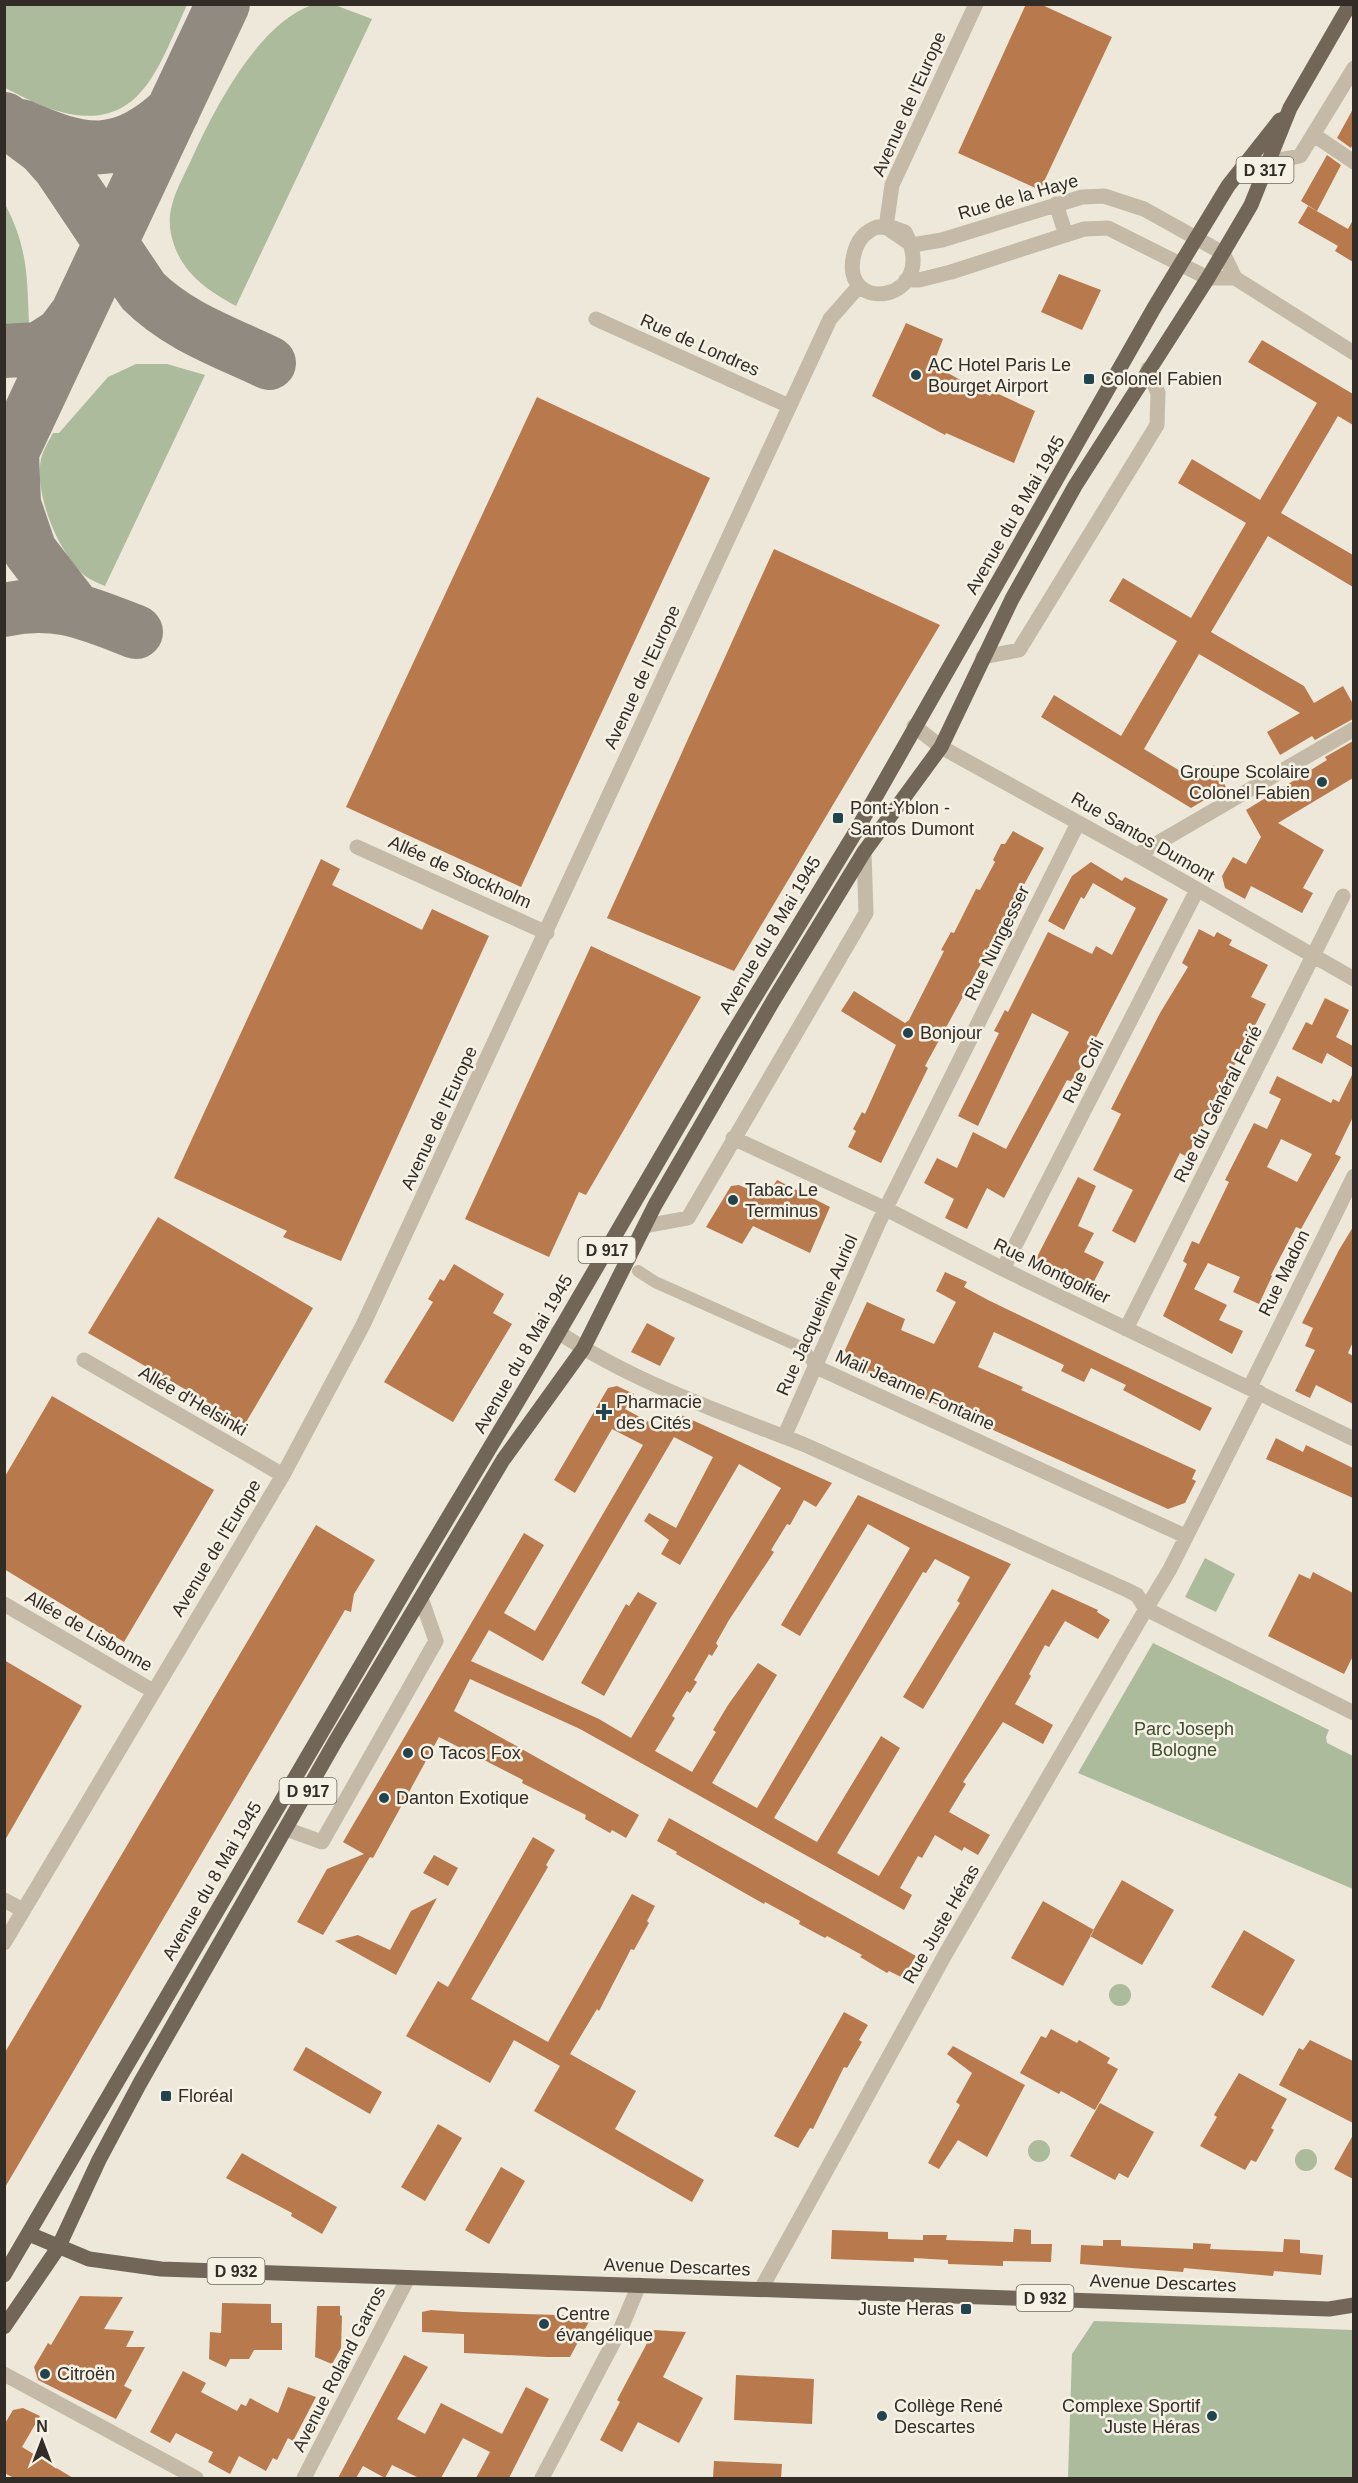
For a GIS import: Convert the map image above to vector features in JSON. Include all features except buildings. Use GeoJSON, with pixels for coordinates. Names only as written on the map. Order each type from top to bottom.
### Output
{"type":"FeatureCollection","features":[{"type":"Feature","properties":{"kind":"main road","name":"D 317"},"geometry":{"type":"LineString","coordinates":[[1208,278],[1251,205],[1290,108],[1350,4]]}},
{"type":"Feature","properties":{"kind":"main road","name":"D 317"},"geometry":{"type":"LineString","coordinates":[[1181,263],[1228,186],[1290,108]]}},
{"type":"Feature","properties":{"kind":"main road","name":"Avenue du 8 Mai 1945"},"geometry":{"type":"LineString","coordinates":[[4,2275],[411,1578],[730,1038],[855,833],[914,726],[1181,263]]}},
{"type":"Feature","properties":{"kind":"main road","name":"Avenue du 8 Mai 1945"},"geometry":{"type":"LineString","coordinates":[[4,2327],[58,2248],[99,2160],[140,2083],[420,1598],[503,1460],[588,1352],[645,1226],[773,1001],[864,852],[941,747],[983,657],[1075,486],[1208,278]]}},
{"type":"Feature","properties":{"kind":"main road","name":"Avenue Descartes"},"geometry":{"type":"LineString","coordinates":[[29,2234],[89,2259],[161,2269],[1329,2309],[1353,2305]]}},
{"type":"Feature","properties":{"kind":"main road","name":"Avenue Descartes"},"geometry":{"type":"LineString","coordinates":[[1329,2309],[1353,2315]]}},
{"type":"Feature","properties":{"kind":"street","name":"Avenue de l'Europe"},"geometry":{"type":"LineString","coordinates":[[886,227],[892,185],[976,4]]}},
{"type":"Feature","properties":{"kind":"street"},"geometry":{"type":"LineString","coordinates":[[1268,162],[1300,156],[1353,68]]}},
{"type":"Feature","properties":{"kind":"street"},"geometry":{"type":"LineString","coordinates":[[1314,135],[1353,162]]}},
{"type":"Feature","properties":{"kind":"street","name":"Rue de la Haye"},"geometry":{"type":"LineString","coordinates":[[912,245],[942,240],[1082,197],[1114,198],[1144,209],[1222,253]]}},
{"type":"Feature","properties":{"kind":"street"},"geometry":{"type":"LineString","coordinates":[[1056,204],[1066,235]]}},
{"type":"Feature","properties":{"kind":"street"},"geometry":{"type":"LineString","coordinates":[[886,227],[912,245],[911,271],[903,287],[887,295],[870,292],[859,286],[851,264],[859,240],[867,231],[886,227]]}},
{"type":"Feature","properties":{"kind":"street"},"geometry":{"type":"LineString","coordinates":[[906,280],[919,280],[951,272],[1084,229],[1108,228],[1208,278],[1235,278]]}},
{"type":"Feature","properties":{"kind":"street"},"geometry":{"type":"LineString","coordinates":[[1222,253],[1235,278],[1353,353]]}},
{"type":"Feature","properties":{"kind":"street","name":"Avenue de l'Europe"},"geometry":{"type":"LineString","coordinates":[[4,1943],[283,1475],[363,1325],[547,933],[830,319],[859,286]]}},
{"type":"Feature","properties":{"kind":"street","name":"Rue de Londres"},"geometry":{"type":"LineString","coordinates":[[596,319],[789,406]]}},
{"type":"Feature","properties":{"kind":"street"},"geometry":{"type":"LineString","coordinates":[[983,657],[1019,650],[1157,425],[1158,393],[1148,369]]}},
{"type":"Feature","properties":{"kind":"street","name":"Rue Santos Dumont"},"geometry":{"type":"LineString","coordinates":[[914,726],[941,747],[1137,855],[1353,979]]}},
{"type":"Feature","properties":{"kind":"street"},"geometry":{"type":"LineString","coordinates":[[1137,855],[1353,729]]}},
{"type":"Feature","properties":{"kind":"street","name":"Rue Nungesser"},"geometry":{"type":"LineString","coordinates":[[886,1209],[1078,823]]}},
{"type":"Feature","properties":{"kind":"street","name":"Allée de Stockholm"},"geometry":{"type":"LineString","coordinates":[[357,847],[547,933]]}},
{"type":"Feature","properties":{"kind":"street"},"geometry":{"type":"LineString","coordinates":[[645,1226],[688,1218],[866,913],[864,852]]}},
{"type":"Feature","properties":{"kind":"street","name":"Rue Coli"},"geometry":{"type":"LineString","coordinates":[[1004,1269],[1197,890]]}},
{"type":"Feature","properties":{"kind":"street","name":"Rue du Général Ferié"},"geometry":{"type":"LineString","coordinates":[[1126,1329],[1343,896]]}},
{"type":"Feature","properties":{"kind":"street","name":"Rue Montgolfier"},"geometry":{"type":"LineString","coordinates":[[733,1138],[886,1209],[1353,1439]]}},
{"type":"Feature","properties":{"kind":"street","name":"Rue Madon"},"geometry":{"type":"LineString","coordinates":[[1185,1536],[1353,1176]]}},
{"type":"Feature","properties":{"kind":"street","name":"Rue Jacqueline Auriol"},"geometry":{"type":"LineString","coordinates":[[784,1437],[886,1209]]}},
{"type":"Feature","properties":{"kind":"street","name":"Mail Jeanne Fontaine"},"geometry":{"type":"LineString","coordinates":[[639,1271],[655,1282],[803,1348],[816,1367],[1185,1536]]}},
{"type":"Feature","properties":{"kind":"street"},"geometry":{"type":"LineString","coordinates":[[558,1332],[588,1352],[651,1383],[768,1433],[784,1437],[1125,1589],[1137,1595],[1146,1609],[1353,1713]]}},
{"type":"Feature","properties":{"kind":"street","name":"Allée d'Helsinki"},"geometry":{"type":"LineString","coordinates":[[84,1360],[283,1475]]}},
{"type":"Feature","properties":{"kind":"street","name":"Rue Juste Héras"},"geometry":{"type":"LineString","coordinates":[[761,2289],[941,1963],[1170,1569],[1185,1536]]}},
{"type":"Feature","properties":{"kind":"street","name":"Avenue du 8 Mai 1945"},"geometry":{"type":"LineString","coordinates":[[286,1829],[322,1842],[436,1641],[420,1598]]}},
{"type":"Feature","properties":{"kind":"street","name":"Allée de Lisbonne"},"geometry":{"type":"LineString","coordinates":[[4,1604],[153,1691]]}},
{"type":"Feature","properties":{"kind":"street"},"geometry":{"type":"LineString","coordinates":[[4,1900],[23,1910]]}},
{"type":"Feature","properties":{"kind":"street","name":"Avenue Roland Garros"},"geometry":{"type":"LineString","coordinates":[[304,2478],[408,2278]]}},
{"type":"Feature","properties":{"kind":"street"},"geometry":{"type":"LineString","coordinates":[[542,2478],[621,2328],[639,2285]]}},
{"type":"Feature","properties":{"kind":"street"},"geometry":{"type":"LineString","coordinates":[[4,2374],[196,2478]]}},
{"type":"Feature","properties":{"kind":"green space"},"geometry":{"type":"Polygon","coordinates":[[[5,4],[187,5],[166,52],[141,92],[125,106],[106,114],[81,115],[45,107],[5,88],[5,4]]]}},
{"type":"Feature","properties":{"kind":"green space"},"geometry":{"type":"Polygon","coordinates":[[[312,5],[335,5],[372,19],[236,306],[204,286],[187,269],[180,258],[171,234],[172,204],[202,136],[241,69],[274,29],[312,5]]]}},
{"type":"Feature","properties":{"kind":"green space"},"geometry":{"type":"Polygon","coordinates":[[[5,204],[13,220],[25,262],[29,324],[10,327],[4,325],[5,204]]]}},
{"type":"Feature","properties":{"kind":"green space"},"geometry":{"type":"Polygon","coordinates":[[[136,364],[167,364],[205,375],[105,586],[91,580],[74,565],[57,537],[50,522],[41,489],[41,459],[53,433],[59,433],[108,377],[136,364]]]}},
{"type":"Feature","properties":{"kind":"green space"},"geometry":{"type":"Polygon","coordinates":[[[1205,1558],[1235,1574],[1216,1612],[1185,1597],[1205,1558]]]}},
{"type":"Feature","properties":{"kind":"green space","name":"Parc Joseph Bologne"},"geometry":{"type":"Polygon","coordinates":[[[1153,1643],[1329,1730],[1326,1737],[1327,1743],[1353,1756],[1353,1889],[1078,1773],[1153,1643]]]}},
{"type":"Feature","properties":{"kind":"green space"},"geometry":{"type":"Polygon","coordinates":[[[1120,1984],[1128,1987],[1131,1995],[1128,2003],[1120,2006],[1112,2003],[1109,1995],[1112,1987],[1120,1984]]]}},
{"type":"Feature","properties":{"kind":"green space"},"geometry":{"type":"Polygon","coordinates":[[[1039,2140],[1047,2143],[1050,2151],[1047,2159],[1039,2162],[1031,2159],[1028,2151],[1031,2143],[1039,2140]]]}},
{"type":"Feature","properties":{"kind":"green space"},"geometry":{"type":"Polygon","coordinates":[[[1306,2149],[1314,2152],[1317,2160],[1314,2168],[1306,2171],[1298,2168],[1295,2160],[1298,2152],[1306,2149]]]}},
{"type":"Feature","properties":{"kind":"green space","name":"Complexe Sportif Juste Héras"},"geometry":{"type":"Polygon","coordinates":[[[1094,2321],[1353,2330],[1353,2478],[1068,2478],[1072,2354],[1094,2321]]]}},
{"type":"Feature","properties":{"kind":"taxiway"},"geometry":{"type":"LineString","coordinates":[[4,469],[223,4]]}},
{"type":"Feature","properties":{"kind":"taxiway"},"geometry":{"type":"LineString","coordinates":[[21,126],[63,142],[100,147],[118,145],[135,138],[154,127],[173,111]]}},
{"type":"Feature","properties":{"kind":"taxiway"},"geometry":{"type":"LineString","coordinates":[[4,119],[43,148],[59,166],[143,291],[187,324],[269,363]]}},
{"type":"Feature","properties":{"kind":"taxiway"},"geometry":{"type":"LineString","coordinates":[[4,351],[39,349],[62,334],[77,314]]}},
{"type":"Feature","properties":{"kind":"taxiway"},"geometry":{"type":"LineString","coordinates":[[12,453],[14,504],[30,551],[74,608]]}},
{"type":"Feature","properties":{"kind":"taxiway"},"geometry":{"type":"LineString","coordinates":[[4,610],[40,606],[56,607],[87,614],[136,632]]}},
{"type":"Feature","properties":{"kind":"place","name":"AC Hotel Paris Le Bourget Airport"},"geometry":{"type":"Point","coordinates":[916,375]}},
{"type":"Feature","properties":{"kind":"place","name":"Colonel Fabien"},"geometry":{"type":"Point","coordinates":[1089,379]}},
{"type":"Feature","properties":{"kind":"place","name":"Groupe Scolaire Colonel Fabien"},"geometry":{"type":"Point","coordinates":[1322,782]}},
{"type":"Feature","properties":{"kind":"place","name":"Pont-Yblon - Santos Dumont"},"geometry":{"type":"Point","coordinates":[838,818]}},
{"type":"Feature","properties":{"kind":"place","name":"Bonjour"},"geometry":{"type":"Point","coordinates":[908,1033]}},
{"type":"Feature","properties":{"kind":"place","name":"Tabac Le Terminus"},"geometry":{"type":"Point","coordinates":[733,1200]}},
{"type":"Feature","properties":{"kind":"place","name":"Pharmacie des Cités"},"geometry":{"type":"Point","coordinates":[604,1412]}},
{"type":"Feature","properties":{"kind":"place","name":"O Tacos Fox"},"geometry":{"type":"Point","coordinates":[408,1753]}},
{"type":"Feature","properties":{"kind":"place","name":"Danton Exotique"},"geometry":{"type":"Point","coordinates":[384,1798]}},
{"type":"Feature","properties":{"kind":"place","name":"Floréal"},"geometry":{"type":"Point","coordinates":[166,2096]}},
{"type":"Feature","properties":{"kind":"place","name":"Juste Heras"},"geometry":{"type":"Point","coordinates":[966,2309]}},
{"type":"Feature","properties":{"kind":"place","name":"Centre évangélique"},"geometry":{"type":"Point","coordinates":[544,2324]}},
{"type":"Feature","properties":{"kind":"place","name":"Citroën"},"geometry":{"type":"Point","coordinates":[45,2374]}},
{"type":"Feature","properties":{"kind":"place","name":"Collège René Descartes"},"geometry":{"type":"Point","coordinates":[882,2416]}},
{"type":"Feature","properties":{"kind":"place","name":"Complexe Sportif Juste Héras"},"geometry":{"type":"Point","coordinates":[1212,2416]}}]}
